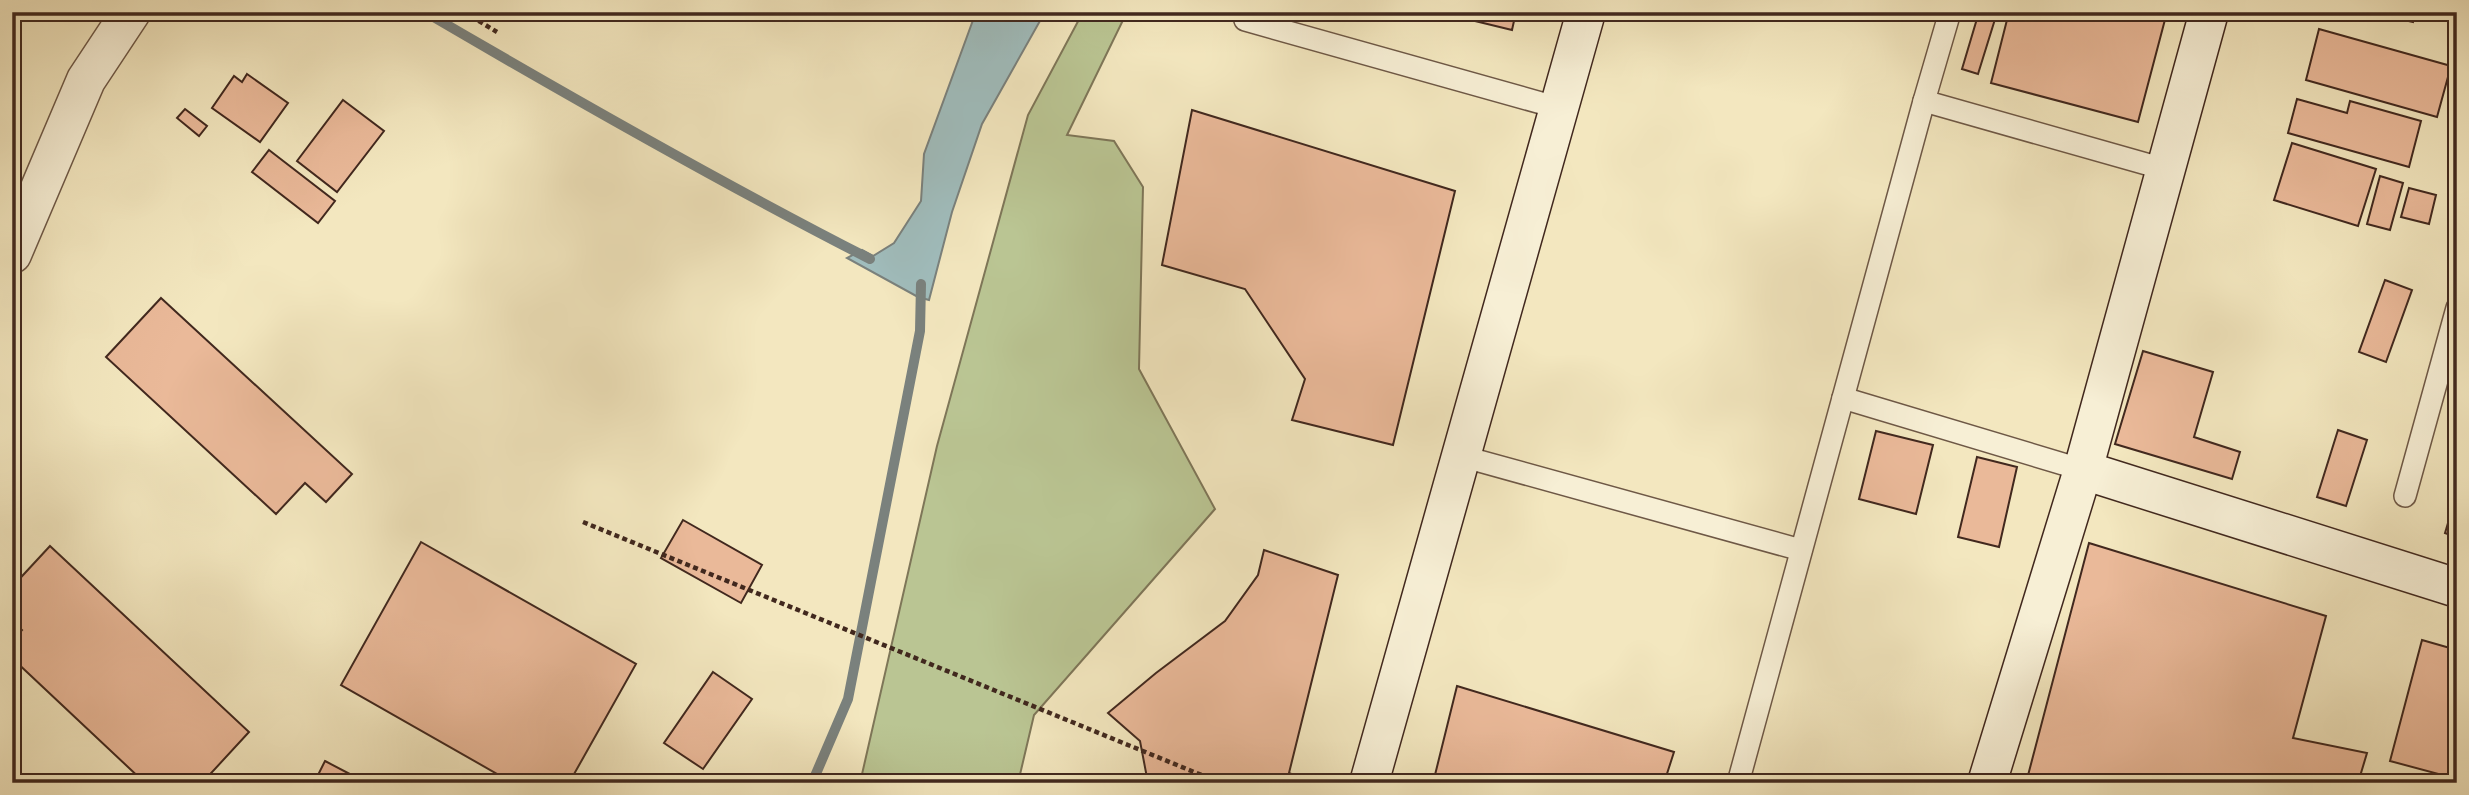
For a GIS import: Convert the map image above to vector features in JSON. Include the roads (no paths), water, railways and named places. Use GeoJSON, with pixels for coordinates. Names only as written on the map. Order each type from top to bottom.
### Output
{"type":"FeatureCollection","features":[{"type":"Feature","properties":{"kind":"street"},"geometry":{"type":"LineString","coordinates":[[12,254],[86,80],[131,12]]}},
{"type":"Feature","properties":{"kind":"street"},"geometry":{"type":"LineString","coordinates":[[1369,783],[1586,12]]}},
{"type":"Feature","properties":{"kind":"street"},"geometry":{"type":"LineString","coordinates":[[1987,783],[2083,470],[2209,12]]}},
{"type":"Feature","properties":{"kind":"street"},"geometry":{"type":"LineString","coordinates":[[2083,470],[2457,588]]}},
{"type":"Feature","properties":{"kind":"lane"},"geometry":{"type":"LineString","coordinates":[[1247,12],[1245,20],[1559,108]]}},
{"type":"Feature","properties":{"kind":"lane"},"geometry":{"type":"LineString","coordinates":[[1738,783],[1950,12]]}},
{"type":"Feature","properties":{"kind":"lane"},"geometry":{"type":"LineString","coordinates":[[1924,101],[2164,169]]}},
{"type":"Feature","properties":{"kind":"lane"},"geometry":{"type":"LineString","coordinates":[[2405,496],[2457,308]]}},
{"type":"Feature","properties":{"kind":"lane"},"geometry":{"type":"LineString","coordinates":[[1843,398],[2083,470]]}},
{"type":"Feature","properties":{"kind":"lane"},"geometry":{"type":"LineString","coordinates":[[1461,456],[1801,550]]}},
{"type":"Feature","properties":{"kind":"water"},"geometry":{"type":"Polygon","coordinates":[[[976,12],[1045,12],[982,124],[952,212],[929,300],[918,297],[847,258],[862,250],[873,256],[894,243],[921,201],[924,154],[976,12]]]}},
{"type":"Feature","properties":{"kind":"waterway"},"geometry":{"type":"LineString","coordinates":[[425,12],[646,139],[870,259]]}},
{"type":"Feature","properties":{"kind":"waterway"},"geometry":{"type":"LineString","coordinates":[[812,783],[848,699],[920,331],[921,284]]}}]}
